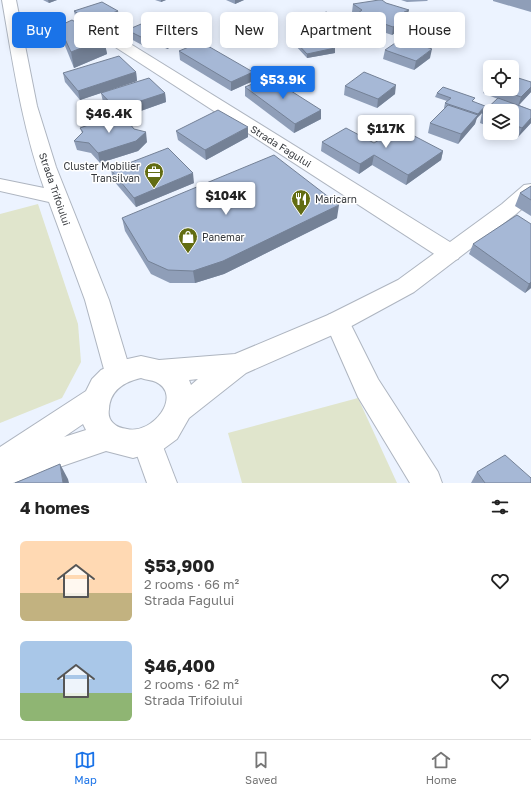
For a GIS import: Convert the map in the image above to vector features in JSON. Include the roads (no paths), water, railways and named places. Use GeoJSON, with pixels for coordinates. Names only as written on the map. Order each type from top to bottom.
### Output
{"type":"FeatureCollection","features":[{"type":"Feature","properties":{"kind":"main road","name":"Strada Trifoiului"},"geometry":{"type":"LineString","coordinates":[[9,0],[29,106],[46,167],[97,300],[118,373]]}},
{"type":"Feature","properties":{"kind":"main road","name":"Strada Fagului"},"geometry":{"type":"LineString","coordinates":[[127,48],[450,253]]}},
{"type":"Feature","properties":{"kind":"main road"},"geometry":{"type":"LineString","coordinates":[[0,185],[57,197]]}},
{"type":"Feature","properties":{"kind":"main road"},"geometry":{"type":"LineString","coordinates":[[180,409],[237,365],[337,322],[406,286],[531,190]]}},
{"type":"Feature","properties":{"kind":"main road"},"geometry":{"type":"LineString","coordinates":[[337,322],[368,388],[427,483]]}},
{"type":"Feature","properties":{"kind":"main road"},"geometry":{"type":"LineString","coordinates":[[162,370],[171,377],[178,386],[181,397],[180,409],[168,428],[158,436],[147,441],[133,443],[119,443],[108,437],[100,430],[95,421],[95,400],[100,390],[108,380],[118,373],[141,367],[162,370],[237,365]]}},
{"type":"Feature","properties":{"kind":"main road"},"geometry":{"type":"LineString","coordinates":[[0,464],[95,400]]}},
{"type":"Feature","properties":{"kind":"main road"},"geometry":{"type":"LineString","coordinates":[[0,473],[108,437]]}},
{"type":"Feature","properties":{"kind":"main road"},"geometry":{"type":"LineString","coordinates":[[147,441],[162,483]]}},
{"type":"Feature","properties":{"kind":"place","name":"Cluster Mobilier Transilvan"},"geometry":{"type":"Point","coordinates":[154,189]}},
{"type":"Feature","properties":{"kind":"place","name":"Maricarn"},"geometry":{"type":"Point","coordinates":[301,216]}},
{"type":"Feature","properties":{"kind":"place","name":"Panemar"},"geometry":{"type":"Point","coordinates":[188,254]}}]}
